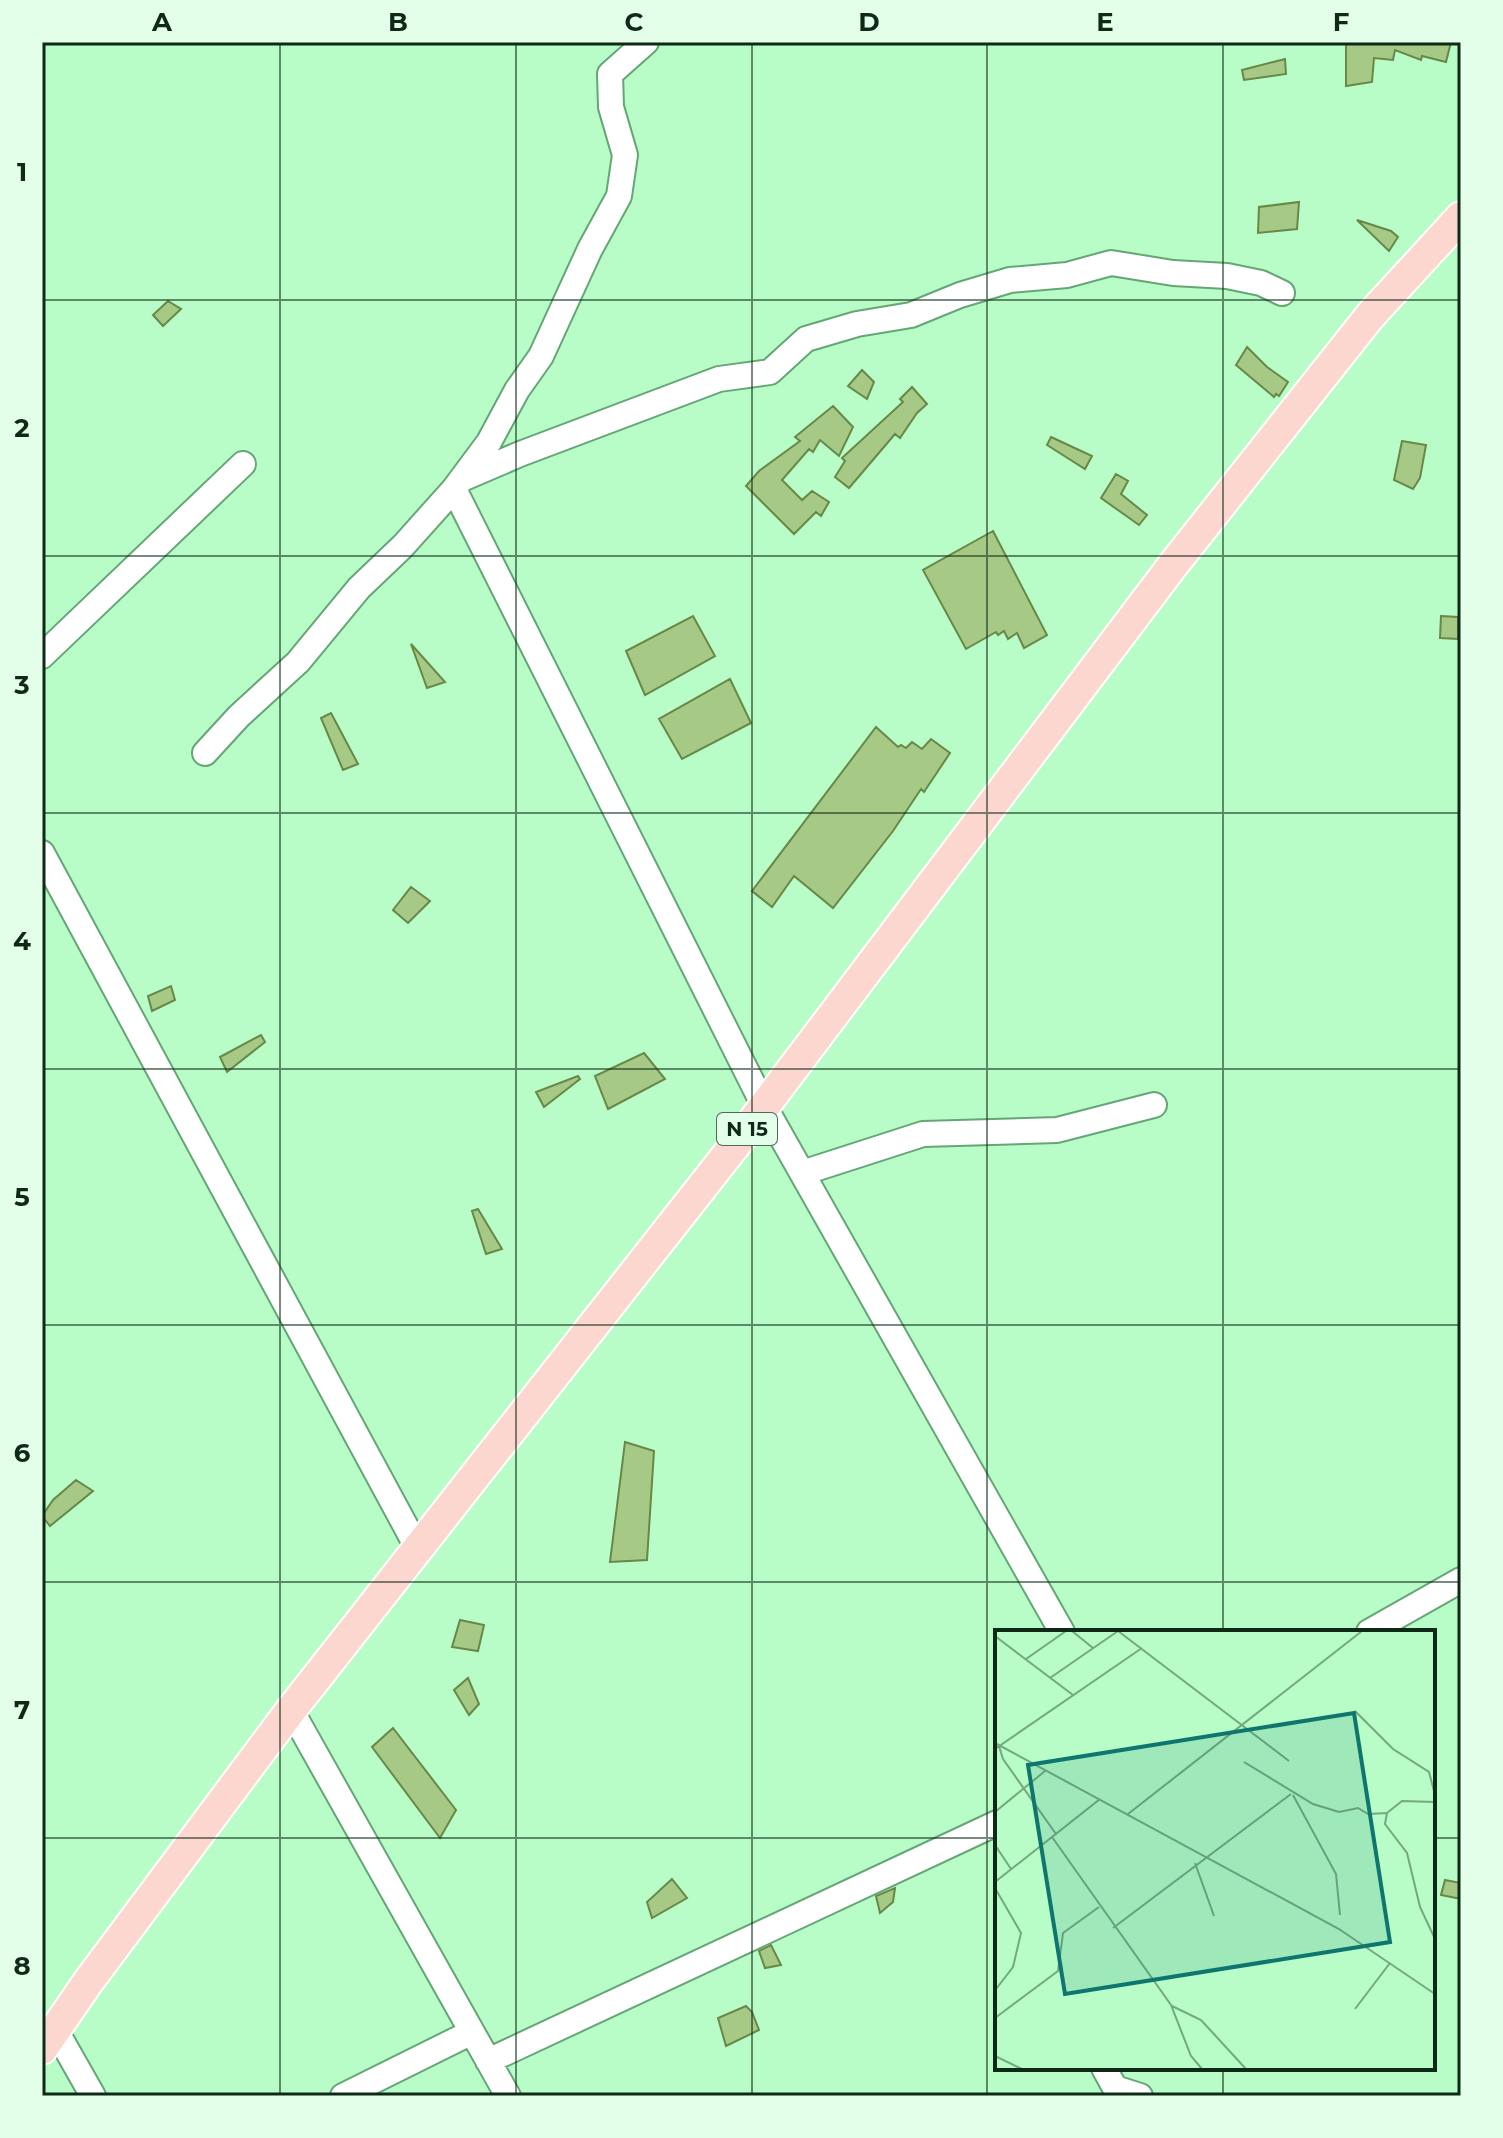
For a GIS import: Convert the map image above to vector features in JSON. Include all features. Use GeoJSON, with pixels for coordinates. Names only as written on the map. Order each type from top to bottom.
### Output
{"type":"FeatureCollection","features":[{"type":"Feature","properties":{"kind":"main road","name":"N 15"},"geometry":{"type":"LineString","coordinates":[[49,2039],[291,1710],[764,1106],[1173,565],[1370,316],[1461,217]]}},
{"type":"Feature","properties":{"kind":"street"},"geometry":{"type":"LineString","coordinates":[[205,753],[239,716],[298,662],[359,588],[403,546],[457,484],[489,442],[517,390],[541,356],[590,249],[619,196],[625,155],[611,107],[610,74],[646,42]]}},
{"type":"Feature","properties":{"kind":"street"},"geometry":{"type":"LineString","coordinates":[[457,484],[520,454],[719,379],[770,372],[806,339],[857,324],[911,315],[960,295],[1010,280],[1067,275],[1111,263],[1173,273],[1227,276],[1261,283],[1282,293]]}},
{"type":"Feature","properties":{"kind":"street"},"geometry":{"type":"LineString","coordinates":[[42,656],[243,464]]}},
{"type":"Feature","properties":{"kind":"street"},"geometry":{"type":"LineString","coordinates":[[457,484],[764,1106],[1061,1630]]}},
{"type":"Feature","properties":{"kind":"street"},"geometry":{"type":"LineString","coordinates":[[42,853],[418,1549]]}},
{"type":"Feature","properties":{"kind":"street"},"geometry":{"type":"LineString","coordinates":[[802,1173],[923,1134],[1057,1130],[1154,1105]]}},
{"type":"Feature","properties":{"kind":"street"},"geometry":{"type":"LineString","coordinates":[[1373,1630],[1461,1580]]}},
{"type":"Feature","properties":{"kind":"street"},"geometry":{"type":"LineString","coordinates":[[291,1710],[508,2096]]}},
{"type":"Feature","properties":{"kind":"street"},"geometry":{"type":"LineString","coordinates":[[488,2061],[994,1834]]}},
{"type":"Feature","properties":{"kind":"street"},"geometry":{"type":"LineString","coordinates":[[343,2096],[472,2032]]}},
{"type":"Feature","properties":{"kind":"street"},"geometry":{"type":"LineString","coordinates":[[49,2039],[93,2096]]}},
{"type":"Feature","properties":{"kind":"street"},"geometry":{"type":"LineString","coordinates":[[1105,2070],[1115,2088],[1140,2096]]}},
{"type":"Feature","properties":{"kind":"building"},"geometry":{"type":"Polygon","coordinates":[[[1346,42],[1451,42],[1446,62],[1422,56],[1421,60],[1395,50],[1393,60],[1374,58],[1372,82],[1346,86],[1346,42]]]}},
{"type":"Feature","properties":{"kind":"building"},"geometry":{"type":"Polygon","coordinates":[[[1285,59],[1286,74],[1244,80],[1242,70],[1285,59]]]}},
{"type":"Feature","properties":{"kind":"building"},"geometry":{"type":"Polygon","coordinates":[[[1299,202],[1297,229],[1258,233],[1259,207],[1299,202]]]}},
{"type":"Feature","properties":{"kind":"building"},"geometry":{"type":"Polygon","coordinates":[[[1357,220],[1391,231],[1398,237],[1389,251],[1357,220]]]}},
{"type":"Feature","properties":{"kind":"building"},"geometry":{"type":"Polygon","coordinates":[[[168,301],[181,309],[163,326],[153,315],[168,301]]]}},
{"type":"Feature","properties":{"kind":"building"},"geometry":{"type":"Polygon","coordinates":[[[1247,347],[1288,382],[1279,396],[1276,394],[1274,397],[1236,365],[1247,347]]]}},
{"type":"Feature","properties":{"kind":"building"},"geometry":{"type":"Polygon","coordinates":[[[862,370],[874,382],[867,399],[848,386],[862,370]]]}},
{"type":"Feature","properties":{"kind":"building"},"geometry":{"type":"Polygon","coordinates":[[[912,387],[927,404],[900,438],[895,434],[849,488],[835,477],[845,461],[842,458],[903,402],[900,399],[912,387]]]}},
{"type":"Feature","properties":{"kind":"building"},"geometry":{"type":"Polygon","coordinates":[[[833,406],[853,427],[839,456],[820,440],[813,452],[809,449],[782,480],[802,500],[812,491],[829,502],[821,516],[816,512],[794,534],[746,486],[759,471],[800,441],[795,437],[833,406]]]}},
{"type":"Feature","properties":{"kind":"building"},"geometry":{"type":"Polygon","coordinates":[[[1051,437],[1092,456],[1085,469],[1047,445],[1051,437]]]}},
{"type":"Feature","properties":{"kind":"building"},"geometry":{"type":"Polygon","coordinates":[[[1402,441],[1426,445],[1420,478],[1413,489],[1394,480],[1402,441]]]}},
{"type":"Feature","properties":{"kind":"building"},"geometry":{"type":"Polygon","coordinates":[[[1116,474],[1128,481],[1121,494],[1147,515],[1139,525],[1101,498],[1116,474]]]}},
{"type":"Feature","properties":{"kind":"building"},"geometry":{"type":"Polygon","coordinates":[[[993,531],[1047,635],[1024,648],[1017,633],[1008,639],[1004,631],[998,635],[996,632],[966,649],[923,570],[993,531]]]}},
{"type":"Feature","properties":{"kind":"building"},"geometry":{"type":"Polygon","coordinates":[[[693,616],[715,656],[645,695],[626,651],[693,616]]]}},
{"type":"Feature","properties":{"kind":"building"},"geometry":{"type":"Polygon","coordinates":[[[1441,616],[1458,617],[1458,639],[1440,638],[1441,616]]]}},
{"type":"Feature","properties":{"kind":"building"},"geometry":{"type":"Polygon","coordinates":[[[411,644],[445,682],[427,688],[411,644]]]}},
{"type":"Feature","properties":{"kind":"building"},"geometry":{"type":"Polygon","coordinates":[[[730,679],[751,723],[682,759],[659,719],[730,679]]]}},
{"type":"Feature","properties":{"kind":"building"},"geometry":{"type":"Polygon","coordinates":[[[331,713],[358,764],[343,770],[321,718],[331,713]]]}},
{"type":"Feature","properties":{"kind":"building"},"geometry":{"type":"Polygon","coordinates":[[[876,727],[898,747],[906,748],[912,742],[922,749],[931,739],[950,753],[924,792],[921,789],[893,831],[833,908],[794,876],[772,907],[752,891],[876,727]]]}},
{"type":"Feature","properties":{"kind":"building"},"geometry":{"type":"Polygon","coordinates":[[[411,887],[430,901],[408,923],[393,910],[411,887]]]}},
{"type":"Feature","properties":{"kind":"building"},"geometry":{"type":"Polygon","coordinates":[[[171,986],[175,1000],[152,1011],[148,996],[171,986]]]}},
{"type":"Feature","properties":{"kind":"building"},"geometry":{"type":"Polygon","coordinates":[[[261,1035],[265,1042],[227,1072],[220,1057],[261,1035]]]}},
{"type":"Feature","properties":{"kind":"building"},"geometry":{"type":"Polygon","coordinates":[[[644,1053],[665,1079],[608,1109],[595,1076],[644,1053]]]}},
{"type":"Feature","properties":{"kind":"building"},"geometry":{"type":"Polygon","coordinates":[[[578,1076],[580,1079],[544,1107],[536,1092],[578,1076]]]}},
{"type":"Feature","properties":{"kind":"building"},"geometry":{"type":"Polygon","coordinates":[[[478,1209],[502,1249],[486,1254],[472,1211],[478,1209]]]}},
{"type":"Feature","properties":{"kind":"building"},"geometry":{"type":"Polygon","coordinates":[[[625,1442],[654,1451],[647,1560],[610,1562],[625,1442]]]}},
{"type":"Feature","properties":{"kind":"building"},"geometry":{"type":"Polygon","coordinates":[[[76,1480],[93,1491],[50,1526],[42,1516],[53,1500],[76,1480]]]}},
{"type":"Feature","properties":{"kind":"building"},"geometry":{"type":"Polygon","coordinates":[[[460,1620],[484,1625],[478,1651],[452,1647],[460,1620]]]}},
{"type":"Feature","properties":{"kind":"building"},"geometry":{"type":"Polygon","coordinates":[[[468,1678],[479,1704],[469,1715],[454,1690],[468,1678]]]}},
{"type":"Feature","properties":{"kind":"building"},"geometry":{"type":"Polygon","coordinates":[[[393,1728],[456,1810],[440,1838],[372,1747],[393,1728]]]}},
{"type":"Feature","properties":{"kind":"building"},"geometry":{"type":"Polygon","coordinates":[[[672,1879],[687,1898],[652,1918],[647,1902],[672,1879]]]}},
{"type":"Feature","properties":{"kind":"building"},"geometry":{"type":"Polygon","coordinates":[[[1445,1880],[1461,1883],[1461,1899],[1441,1895],[1445,1880]]]}},
{"type":"Feature","properties":{"kind":"building"},"geometry":{"type":"Polygon","coordinates":[[[895,1888],[893,1902],[880,1913],[876,1896],[895,1888]]]}},
{"type":"Feature","properties":{"kind":"building"},"geometry":{"type":"Polygon","coordinates":[[[771,1945],[781,1965],[765,1968],[759,1951],[771,1945]]]}},
{"type":"Feature","properties":{"kind":"building"},"geometry":{"type":"Polygon","coordinates":[[[746,2006],[752,2012],[759,2030],[726,2046],[718,2018],[746,2006]]]}}]}
